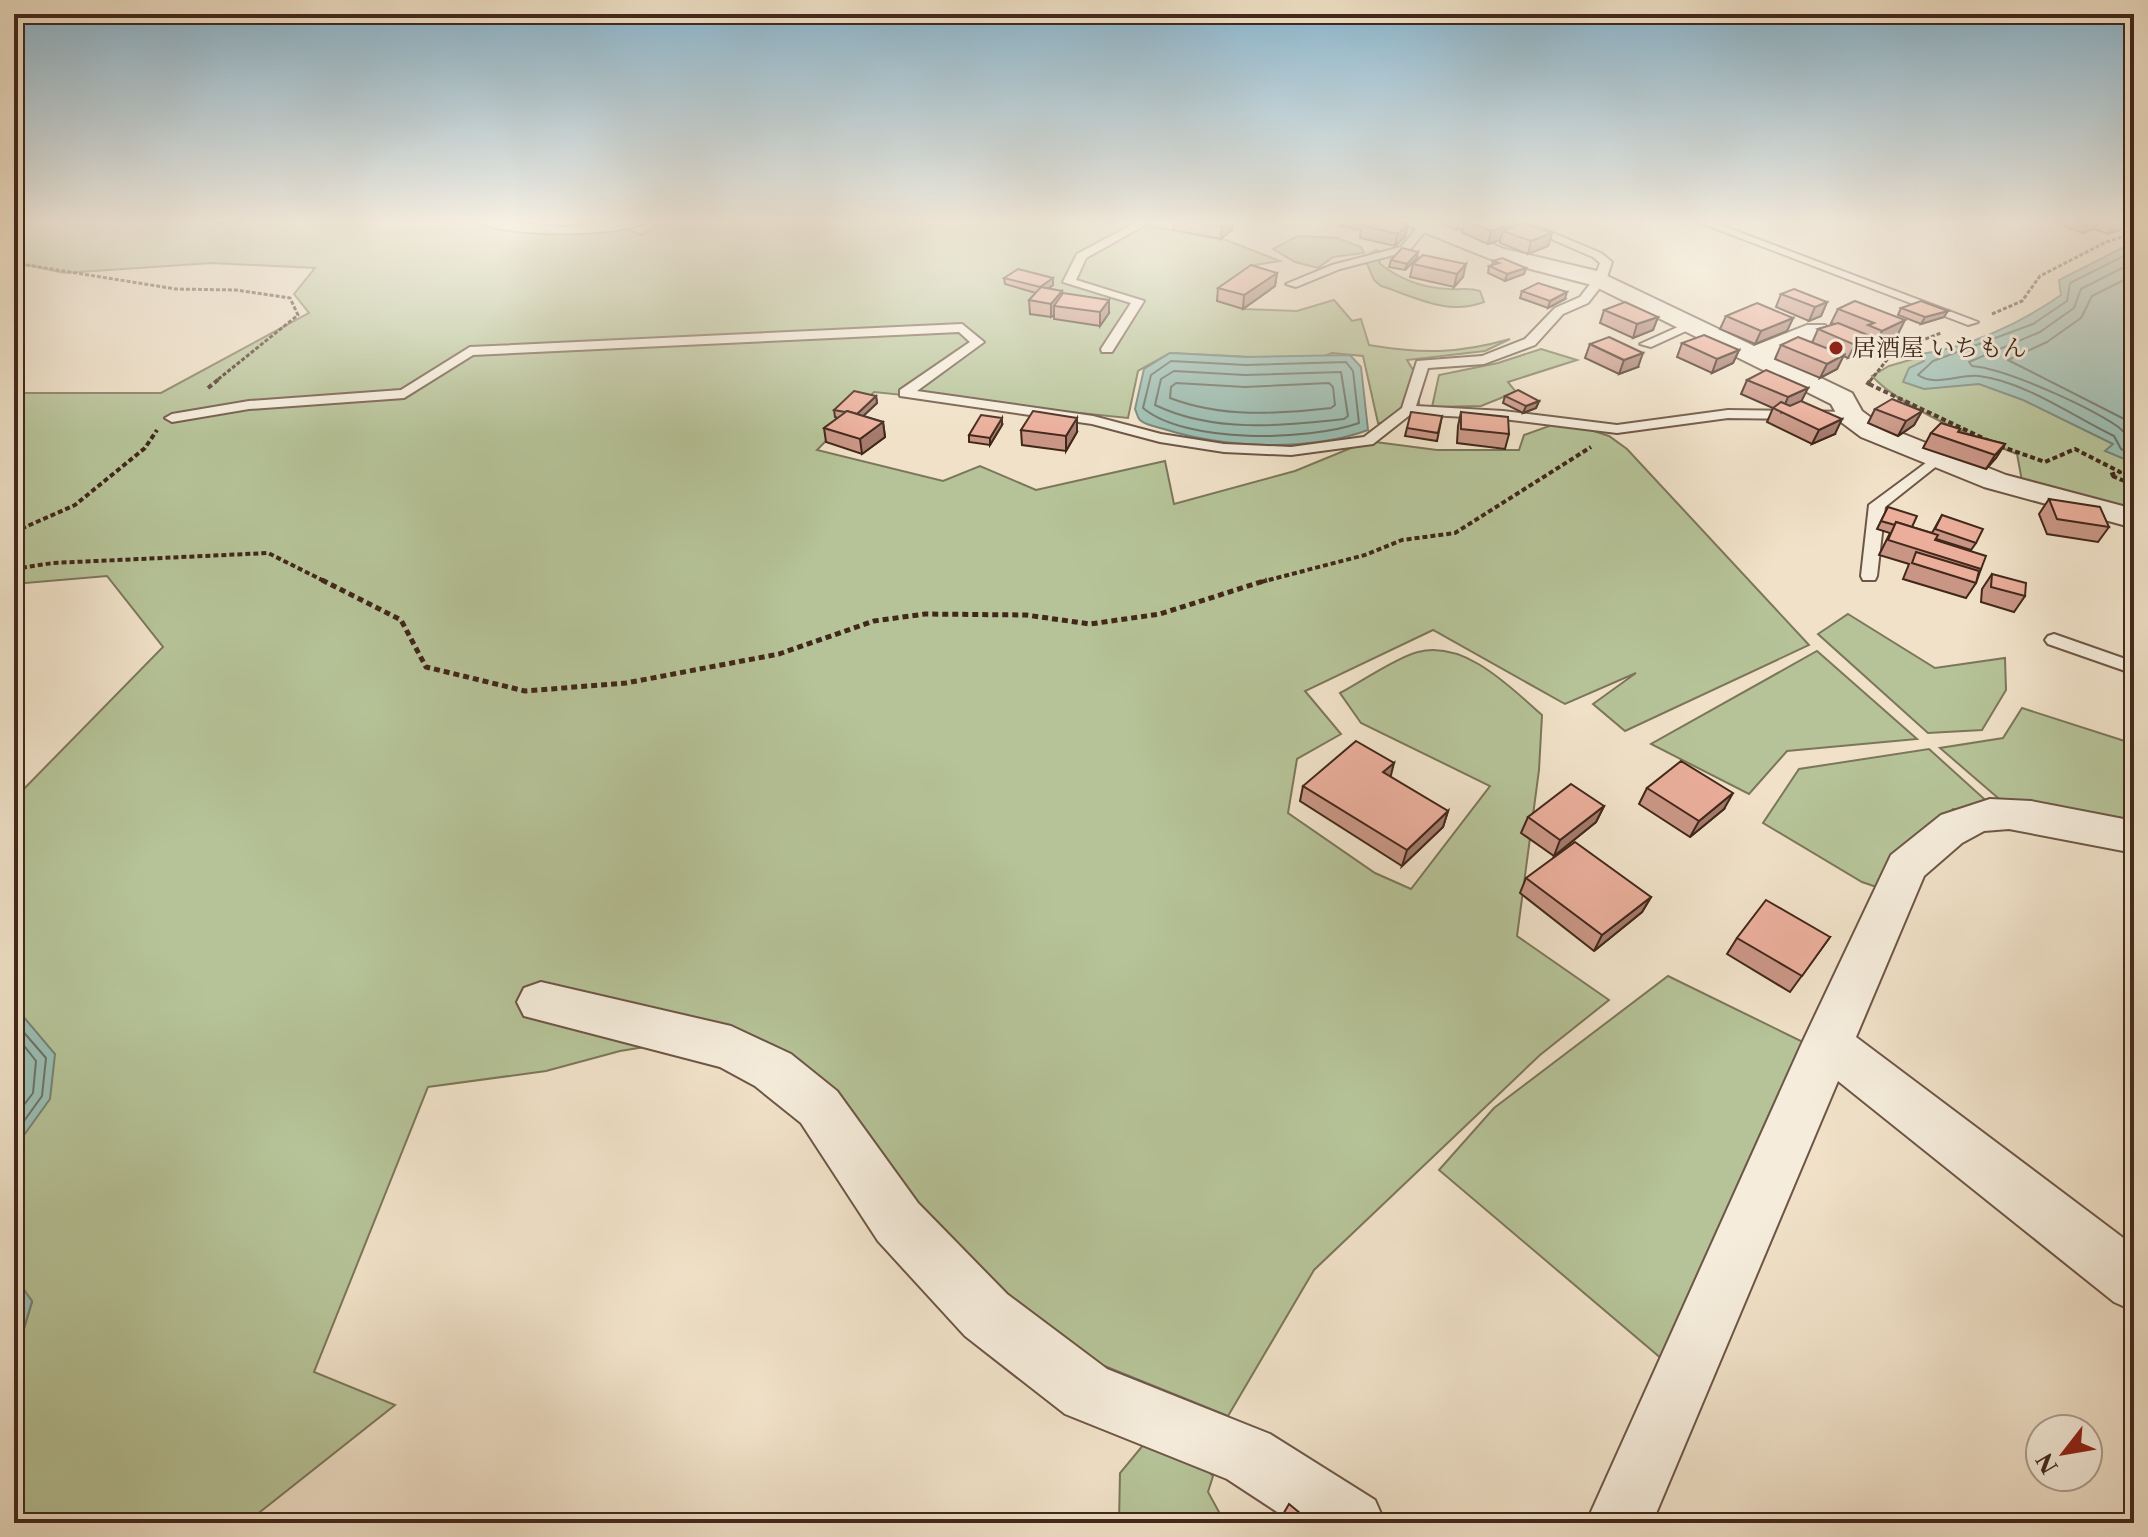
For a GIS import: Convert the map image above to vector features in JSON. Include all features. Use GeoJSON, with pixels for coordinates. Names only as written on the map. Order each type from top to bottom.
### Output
{"type":"FeatureCollection","features":[{"type":"Feature","properties":{"kind":"street"},"geometry":{"type":"LineString","coordinates":[[1624,292],[1842,399],[1851,416],[1871,431],[1995,481],[2134,519]]}},
{"type":"Feature","properties":{"kind":"street"},"geometry":{"type":"LineString","coordinates":[[1754,355],[1816,330]]}},
{"type":"Feature","properties":{"kind":"street"},"geometry":{"type":"LineString","coordinates":[[1619,1523],[1906,867],[1941,835],[1979,815],[2035,816],[2134,837]]}},
{"type":"Feature","properties":{"kind":"street"},"geometry":{"type":"LineString","coordinates":[[541,1002],[731,1048],[773,1070],[819,1107],[898,1222],[986,1315],[1087,1392],[1248,1456],[1352,1523]]}},
{"type":"Feature","properties":{"kind":"street"},"geometry":{"type":"LineString","coordinates":[[1827,1043],[2134,1282]]}},
{"type":"Feature","properties":{"kind":"lane"},"geometry":{"type":"LineString","coordinates":[[1104,292],[1138,301],[1107,349]]}},
{"type":"Feature","properties":{"kind":"lane"},"geometry":{"type":"LineString","coordinates":[[172,418],[249,405],[404,394],[470,351],[962,328],[978,342],[905,393],[1093,420],[1160,438],[1224,448],[1291,451],[1368,441],[1408,410],[1422,364],[1484,360],[1530,342],[1559,311],[1584,300],[1591,292]]}},
{"type":"Feature","properties":{"kind":"lane"},"geometry":{"type":"LineString","coordinates":[[1891,292],[1972,322]]}},
{"type":"Feature","properties":{"kind":"lane"},"geometry":{"type":"LineString","coordinates":[[1646,344],[1693,325]]}},
{"type":"Feature","properties":{"kind":"lane"},"geometry":{"type":"LineString","coordinates":[[1408,410],[1503,415],[1617,429],[1728,414],[1851,416]]}},
{"type":"Feature","properties":{"kind":"lane"},"geometry":{"type":"LineString","coordinates":[[1869,576],[1877,505],[1938,458]]}},
{"type":"Feature","properties":{"kind":"lane"},"geometry":{"type":"LineString","coordinates":[[2054,640],[2134,668]]}},
{"type":"Feature","properties":{"kind":"path"},"geometry":{"type":"LineString","coordinates":[[14,532],[75,505],[145,448],[157,431],[172,418],[298,315],[290,298],[248,292]]}},
{"type":"Feature","properties":{"kind":"path"},"geometry":{"type":"LineString","coordinates":[[2029,292],[2022,301],[1894,351],[1869,384],[2017,454],[2045,462],[2075,449],[2120,472],[2110,475],[2134,485]]}},
{"type":"Feature","properties":{"kind":"path"},"geometry":{"type":"LineString","coordinates":[[14,569],[53,563],[268,553],[401,620],[426,667],[525,691],[626,683],[779,654],[874,621],[925,614],[1026,615],[1090,624],[1160,614],[1277,577],[1365,555],[1402,540],[1455,533],[1596,444]]}},
{"type":"Feature","properties":{"kind":"green space"},"geometry":{"type":"Polygon","coordinates":[[[1226,292],[1243,309],[1297,311],[1334,300],[1352,321],[1361,319],[1369,345],[1440,351],[1473,348],[1510,339],[1485,351],[1407,360],[1418,378],[1419,405],[1390,423],[1378,423],[1363,356],[1332,353],[1315,360],[1170,353],[1138,371],[1128,418],[874,392],[817,450],[943,481],[980,466],[1036,490],[1165,461],[1174,504],[1295,471],[1368,441],[1437,450],[1519,450],[1524,435],[1563,421],[1609,436],[1627,449],[1809,645],[1625,731],[1593,704],[1636,673],[1565,704],[1433,630],[1305,691],[1341,734],[1297,759],[1288,813],[1375,873],[1411,889],[1490,786],[1361,723],[1340,693],[1401,658],[1436,650],[1453,653],[1486,668],[1542,715],[1539,770],[1517,936],[1609,1000],[1540,1055],[1314,1270],[1228,1416],[1060,1348],[738,1032],[620,1051],[546,1071],[428,1087],[314,1372],[395,1405],[246,1523],[14,1523],[14,1362],[32,1302],[14,1295],[14,799],[163,647],[107,576],[14,584],[14,393],[161,393],[309,313],[294,294],[1226,292]]]}},
{"type":"Feature","properties":{"kind":"green space"},"geometry":{"type":"Polygon","coordinates":[[[1397,292],[1480,292],[1484,302],[1457,307],[1419,300],[1397,292]]]}},
{"type":"Feature","properties":{"kind":"green space"},"geometry":{"type":"Polygon","coordinates":[[[1541,349],[1577,360],[1508,382],[1516,392],[1481,406],[1432,407],[1439,375],[1498,363],[1541,349]]]}},
{"type":"Feature","properties":{"kind":"green space"},"geometry":{"type":"Polygon","coordinates":[[[1934,353],[2100,433],[2134,457],[2134,512],[2022,481],[2017,454],[1920,411],[1872,376],[1889,366],[1934,353]]]}},
{"type":"Feature","properties":{"kind":"green space"},"geometry":{"type":"Polygon","coordinates":[[[1848,614],[1935,668],[2005,658],[2006,690],[1982,730],[1928,733],[1818,634],[1848,614]]]}},
{"type":"Feature","properties":{"kind":"green space"},"geometry":{"type":"Polygon","coordinates":[[[1817,651],[1917,739],[1787,751],[1749,794],[1651,744],[1817,651]]]}},
{"type":"Feature","properties":{"kind":"green space"},"geometry":{"type":"Polygon","coordinates":[[[2022,708],[2134,744],[2134,840],[2019,816],[1940,748],[2003,738],[2022,708]]]}},
{"type":"Feature","properties":{"kind":"green space"},"geometry":{"type":"Polygon","coordinates":[[[1929,749],[2003,816],[1953,809],[1906,867],[1894,893],[1862,882],[1763,823],[1799,769],[1929,749]]]}},
{"type":"Feature","properties":{"kind":"green space"},"geometry":{"type":"Polygon","coordinates":[[[1668,976],[1803,1042],[1682,1376],[1439,1170],[1494,1108],[1668,976]]]}},
{"type":"Feature","properties":{"kind":"green space"},"geometry":{"type":"Polygon","coordinates":[[[1149,1438],[1187,1450],[1213,1476],[1208,1492],[1225,1523],[1119,1523],[1120,1473],[1149,1438]]]}},
{"type":"Feature","properties":{"kind":"water"},"geometry":{"type":"Polygon","coordinates":[[[2061,292],[2134,292],[2134,463],[2105,451],[2113,444],[2023,400],[1979,384],[1924,389],[1903,382],[1909,368],[1924,361],[1921,354],[1976,340],[2029,315],[2061,295],[2061,292]]]}},
{"type":"Feature","properties":{"kind":"water"},"geometry":{"type":"Polygon","coordinates":[[[1170,353],[1246,357],[1350,355],[1361,367],[1368,430],[1319,442],[1266,445],[1213,440],[1148,425],[1139,419],[1135,409],[1144,369],[1170,353]]]}},
{"type":"Feature","properties":{"kind":"water"},"geometry":{"type":"Polygon","coordinates":[[[14,1013],[22,1015],[55,1054],[50,1099],[14,1149],[14,1013]]]}},
{"type":"Feature","properties":{"kind":"water"},"geometry":{"type":"Polygon","coordinates":[[[14,1287],[22,1287],[32,1301],[14,1362],[14,1287]]]}},
{"type":"Feature","properties":{"kind":"building"},"geometry":{"type":"Polygon","coordinates":[[[1037,292],[1061,292],[1051,304],[1029,300],[1037,292]]]}},
{"type":"Feature","properties":{"kind":"building"},"geometry":{"type":"Polygon","coordinates":[[[1524,292],[1567,292],[1550,301],[1524,292]]]}},
{"type":"Feature","properties":{"kind":"building"},"geometry":{"type":"Polygon","coordinates":[[[1801,292],[1827,302],[1815,307],[1781,294],[1801,292]]]}},
{"type":"Feature","properties":{"kind":"building"},"geometry":{"type":"Polygon","coordinates":[[[1063,293],[1109,300],[1100,312],[1054,306],[1063,293]]]}},
{"type":"Feature","properties":{"kind":"building"},"geometry":{"type":"Polygon","coordinates":[[[1855,301],[1905,320],[1882,331],[1868,325],[1874,323],[1838,309],[1855,301]]]}},
{"type":"Feature","properties":{"kind":"building"},"geometry":{"type":"Polygon","coordinates":[[[1921,301],[1948,311],[1925,317],[1901,308],[1921,301]]]}},
{"type":"Feature","properties":{"kind":"building"},"geometry":{"type":"Polygon","coordinates":[[[1625,302],[1658,317],[1637,324],[1604,310],[1625,302]]]}},
{"type":"Feature","properties":{"kind":"building"},"geometry":{"type":"Polygon","coordinates":[[[1757,303],[1793,318],[1761,331],[1726,316],[1757,303]]]}},
{"type":"Feature","properties":{"kind":"building"},"geometry":{"type":"Polygon","coordinates":[[[1838,323],[1875,338],[1855,345],[1818,329],[1838,323]]]}},
{"type":"Feature","properties":{"kind":"building"},"geometry":{"type":"Polygon","coordinates":[[[1704,335],[1739,350],[1717,359],[1682,343],[1704,335]]]}},
{"type":"Feature","properties":{"kind":"building"},"geometry":{"type":"Polygon","coordinates":[[[1609,337],[1643,353],[1624,360],[1590,344],[1609,337]]]}},
{"type":"Feature","properties":{"kind":"building"},"geometry":{"type":"Polygon","coordinates":[[[1798,337],[1844,355],[1827,364],[1781,345],[1798,337]]]}},
{"type":"Feature","properties":{"kind":"building"},"geometry":{"type":"Polygon","coordinates":[[[1766,370],[1808,388],[1788,397],[1747,380],[1766,370]]]}},
{"type":"Feature","properties":{"kind":"building"},"geometry":{"type":"Polygon","coordinates":[[[1518,390],[1539,401],[1526,406],[1505,396],[1518,390]]]}},
{"type":"Feature","properties":{"kind":"building"},"geometry":{"type":"Polygon","coordinates":[[[854,391],[876,396],[857,414],[834,410],[854,391]]]}},
{"type":"Feature","properties":{"kind":"building"},"geometry":{"type":"Polygon","coordinates":[[[1892,399],[1922,411],[1906,421],[1875,409],[1892,399]]]}},
{"type":"Feature","properties":{"kind":"building"},"geometry":{"type":"Polygon","coordinates":[[[1801,401],[1842,419],[1819,430],[1773,408],[1781,402],[1790,406],[1801,401]]]}},
{"type":"Feature","properties":{"kind":"building"},"geometry":{"type":"Polygon","coordinates":[[[847,411],[883,422],[860,439],[824,428],[847,411]]]}},
{"type":"Feature","properties":{"kind":"building"},"geometry":{"type":"Polygon","coordinates":[[[1033,411],[1077,418],[1066,436],[1021,430],[1033,411]]]}},
{"type":"Feature","properties":{"kind":"building"},"geometry":{"type":"Polygon","coordinates":[[[1411,412],[1442,416],[1438,433],[1407,428],[1411,412]]]}},
{"type":"Feature","properties":{"kind":"building"},"geometry":{"type":"Polygon","coordinates":[[[1461,412],[1508,417],[1509,434],[1461,429],[1461,412]]]}},
{"type":"Feature","properties":{"kind":"building"},"geometry":{"type":"Polygon","coordinates":[[[981,415],[1002,418],[990,438],[969,435],[981,415]]]}},
{"type":"Feature","properties":{"kind":"building"},"geometry":{"type":"Polygon","coordinates":[[[1941,423],[1960,429],[1958,432],[2005,444],[1995,455],[1931,433],[1941,423]]]}},
{"type":"Feature","properties":{"kind":"building"},"geometry":{"type":"Polygon","coordinates":[[[2049,499],[2100,507],[2109,527],[2057,519],[2049,499]]]}},
{"type":"Feature","properties":{"kind":"building"},"geometry":{"type":"Polygon","coordinates":[[[1888,507],[1917,516],[1912,527],[1881,521],[1888,507]]]}},
{"type":"Feature","properties":{"kind":"building"},"geometry":{"type":"Polygon","coordinates":[[[1942,515],[1983,529],[1976,543],[1935,529],[1942,515]]]}},
{"type":"Feature","properties":{"kind":"building"},"geometry":{"type":"Polygon","coordinates":[[[1896,522],[1938,535],[1935,540],[1986,556],[1981,569],[1888,540],[1896,522]]]}},
{"type":"Feature","properties":{"kind":"building"},"geometry":{"type":"Polygon","coordinates":[[[1916,552],[1979,571],[1976,583],[1912,563],[1916,552]]]}},
{"type":"Feature","properties":{"kind":"building"},"geometry":{"type":"Polygon","coordinates":[[[1992,574],[2026,583],[2025,596],[1991,587],[1992,574]]]}},
{"type":"Feature","properties":{"kind":"building"},"geometry":{"type":"Polygon","coordinates":[[[1356,741],[1394,763],[1383,772],[1448,811],[1407,850],[1303,786],[1356,741]]]}},
{"type":"Feature","properties":{"kind":"building"},"geometry":{"type":"Polygon","coordinates":[[[1681,761],[1733,793],[1699,821],[1647,788],[1681,761]]]}},
{"type":"Feature","properties":{"kind":"building"},"geometry":{"type":"Polygon","coordinates":[[[1571,784],[1604,806],[1560,840],[1528,817],[1571,784]]]}},
{"type":"Feature","properties":{"kind":"building"},"geometry":{"type":"Polygon","coordinates":[[[1575,842],[1651,897],[1602,935],[1526,878],[1575,842]]]}},
{"type":"Feature","properties":{"kind":"building"},"geometry":{"type":"Polygon","coordinates":[[[1766,900],[1830,937],[1802,976],[1737,938],[1766,900]]]}},
{"type":"Feature","properties":{"kind":"building"},"geometry":{"type":"Polygon","coordinates":[[[1289,1504],[1312,1523],[1278,1523],[1289,1504]]]}},
{"type":"Feature","properties":{"kind":"place","name":"居酒屋 いちもん"},"geometry":{"type":"Point","coordinates":[1836,348]}}]}
